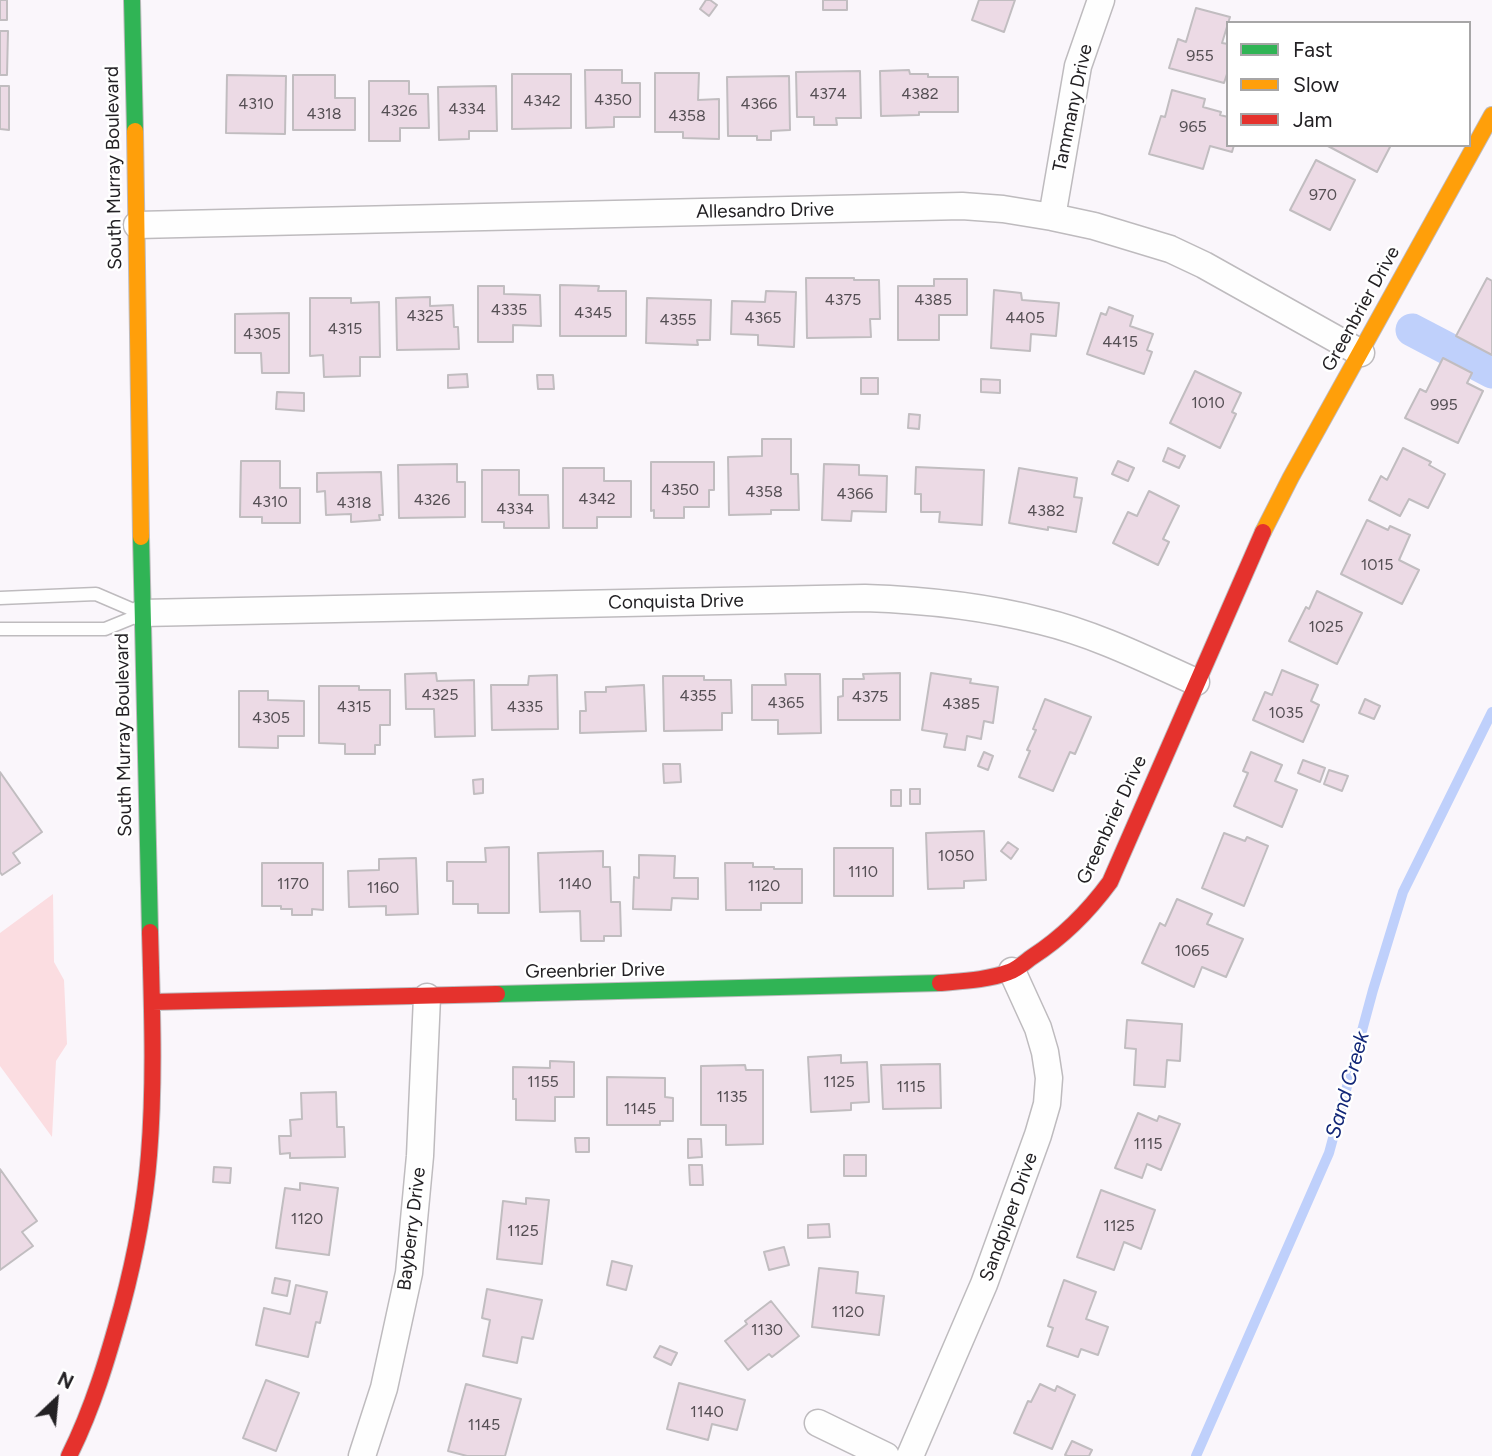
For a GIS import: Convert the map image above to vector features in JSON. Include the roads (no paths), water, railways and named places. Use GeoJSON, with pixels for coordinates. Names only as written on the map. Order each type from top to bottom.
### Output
{"type":"FeatureCollection","features":[{"type":"Feature","properties":{"kind":"street","name":"South Murray Boulevard"},"geometry":{"type":"LineString","coordinates":[[69,1456],[81,1432],[109,1355],[127,1286],[141,1222],[149,1157],[152,1100],[132,0]]}},
{"type":"Feature","properties":{"kind":"street","name":"Tammany Drive"},"geometry":{"type":"LineString","coordinates":[[1052,217],[1079,66],[1101,0]]}},
{"type":"Feature","properties":{"kind":"street","name":"Greenbrier Drive"},"geometry":{"type":"LineString","coordinates":[[152,1002],[928,984],[976,980],[1012,971],[1043,951],[1073,927],[1095,904],[1110,881],[1255,548],[1291,477],[1492,115]]}},
{"type":"Feature","properties":{"kind":"street","name":"Allesandro Drive"},"geometry":{"type":"LineString","coordinates":[[137,226],[962,206],[1003,209],[1094,226],[1170,249],[1204,265],[1361,353]]}},
{"type":"Feature","properties":{"kind":"street","name":"Conquista Drive"},"geometry":{"type":"LineString","coordinates":[[142,613],[865,597],[920,600],[964,605],[1042,621],[1120,648],[1196,682]]}},
{"type":"Feature","properties":{"kind":"street","name":"Sandpiper Drive"},"geometry":{"type":"LineString","coordinates":[[909,1456],[984,1284],[1047,1104],[1049,1078],[1045,1052],[1038,1028],[1012,971]]}},
{"type":"Feature","properties":{"kind":"street","name":"Bayberry Drive"},"geometry":{"type":"LineString","coordinates":[[362,1456],[384,1388],[409,1273],[420,1156],[427,997]]}},
{"type":"Feature","properties":{"kind":"street"},"geometry":{"type":"LineString","coordinates":[[818,1423],[886,1456]]}},
{"type":"Feature","properties":{"kind":"lane"},"geometry":{"type":"LineString","coordinates":[[0,598],[96,594],[142,613]]}},
{"type":"Feature","properties":{"kind":"lane"},"geometry":{"type":"LineString","coordinates":[[0,629],[106,629],[142,613]]}},
{"type":"Feature","properties":{"kind":"waterway"},"geometry":{"type":"LineString","coordinates":[[1412,330],[1492,372]]}},
{"type":"Feature","properties":{"kind":"waterway","name":"Sand Creek"},"geometry":{"type":"LineString","coordinates":[[1196,1456],[1329,1153],[1373,990],[1403,892],[1492,712]]}}]}
